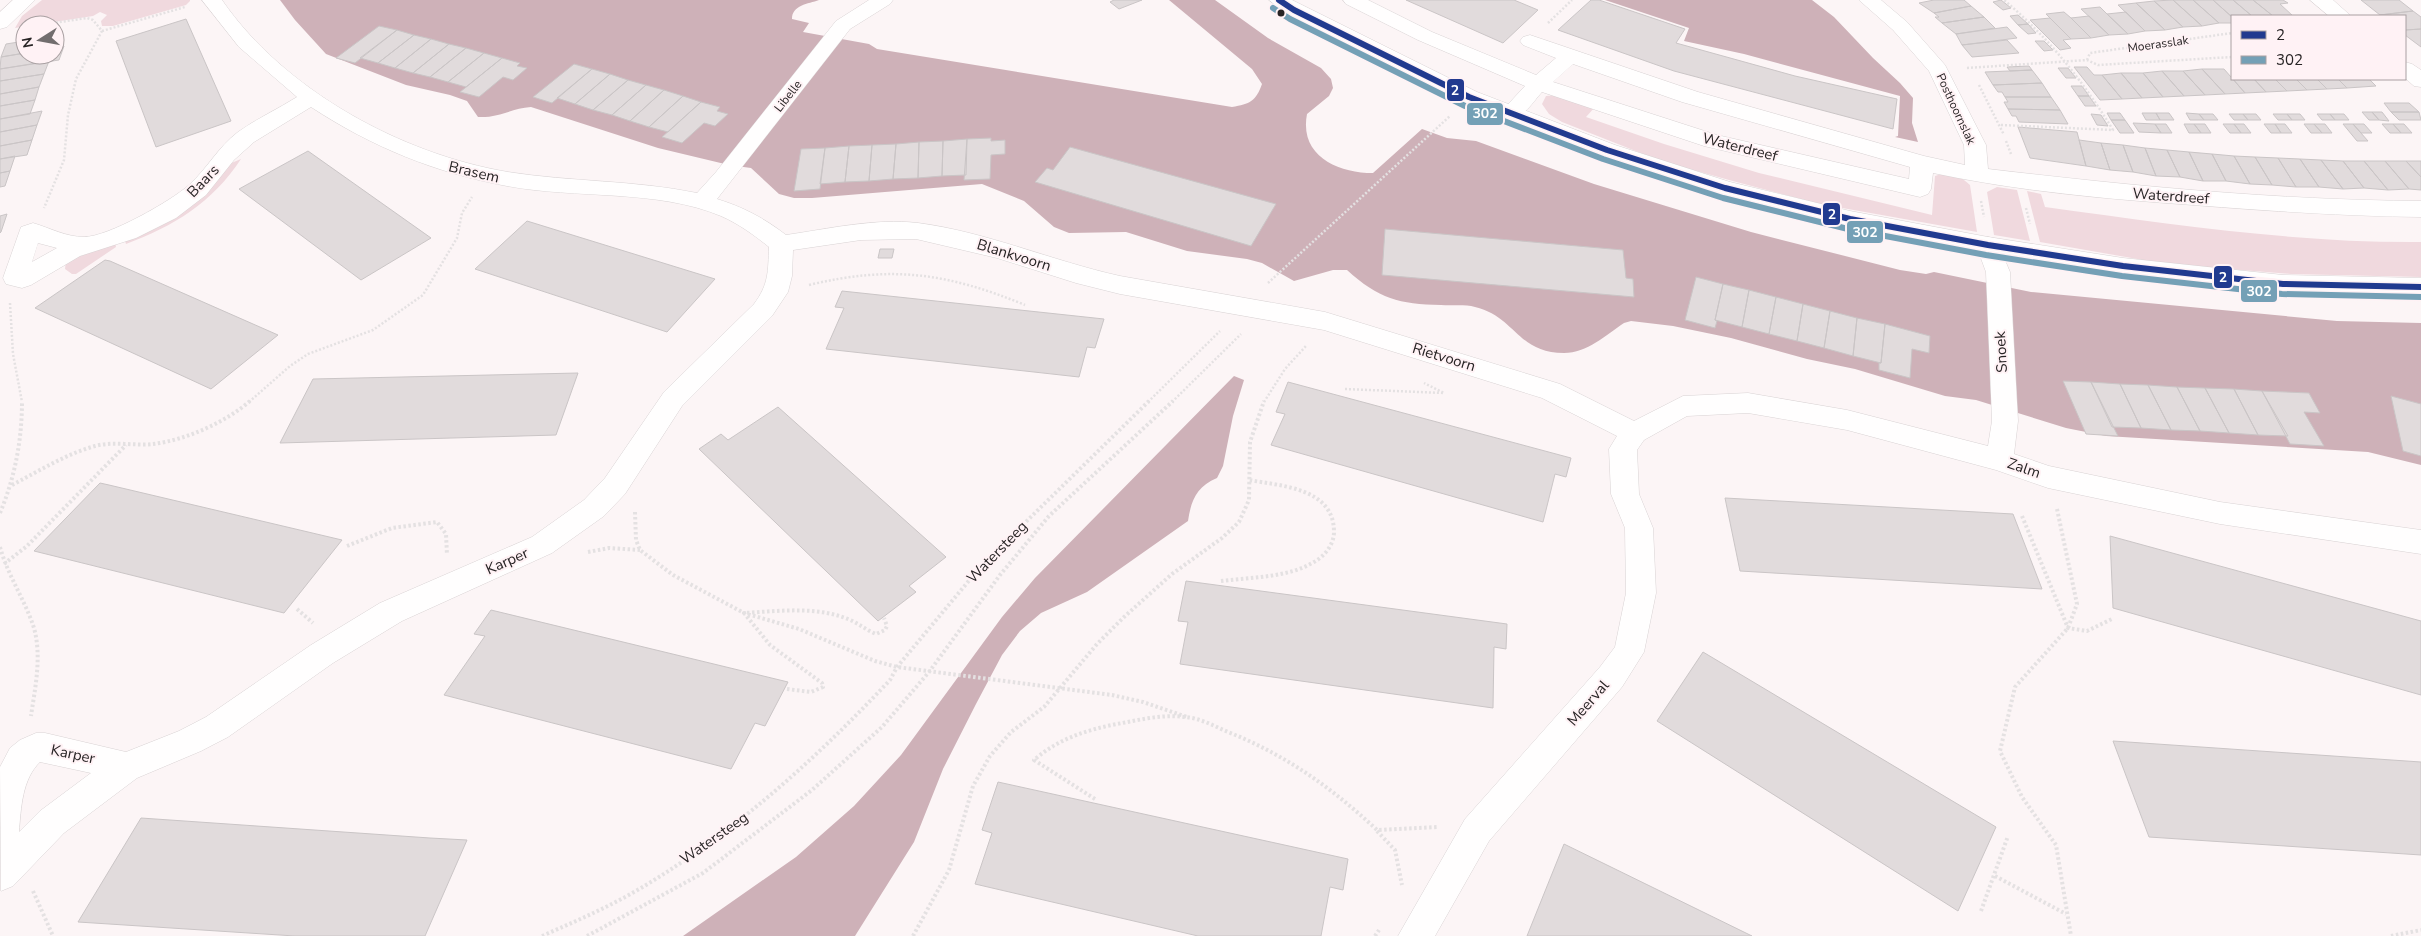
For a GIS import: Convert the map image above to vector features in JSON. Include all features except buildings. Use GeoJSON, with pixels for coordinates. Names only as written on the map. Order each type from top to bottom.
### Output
{"type":"FeatureCollection","features":[{"type":"Feature","properties":{"kind":"street"},"geometry":{"type":"LineString","coordinates":[[0,23],[25,0]]}},
{"type":"Feature","properties":{"kind":"street","name":"Libelle"},"geometry":{"type":"LineString","coordinates":[[702,201],[724,177],[843,25],[882,0]]}},
{"type":"Feature","properties":{"kind":"street"},"geometry":{"type":"LineString","coordinates":[[1279,0],[1294,10],[1469,97],[1607,150],[1725,188],[1850,219],[1988,245],[2123,266],[2283,284],[2421,287]]}},
{"type":"Feature","properties":{"kind":"street","name":"Waterdreef"},"geometry":{"type":"LineString","coordinates":[[1353,0],[1425,36],[1498,68],[1712,141],[1920,190],[1922,163]]}},
{"type":"Feature","properties":{"kind":"street","name":"Posthoornslak"},"geometry":{"type":"LineString","coordinates":[[1869,0],[1900,26],[1938,69],[1975,145],[1977,175]]}},
{"type":"Feature","properties":{"kind":"street"},"geometry":{"type":"LineString","coordinates":[[2320,0],[2340,15]]}},
{"type":"Feature","properties":{"kind":"street","name":"Brasem"},"geometry":{"type":"LineString","coordinates":[[201,2],[228,24],[251,48],[311,98],[367,134],[402,151],[427,160],[490,177],[543,184],[642,192],[702,201],[734,212],[755,222],[781,244]]}},
{"type":"Feature","properties":{"kind":"street","name":"Waterdreef"},"geometry":{"type":"LineString","coordinates":[[1530,41],[1690,97],[1922,163],[1977,175],[2139,193],[2336,208],[2421,209]]}},
{"type":"Feature","properties":{"kind":"street"},"geometry":{"type":"LineString","coordinates":[[1510,114],[1539,83],[1570,56]]}},
{"type":"Feature","properties":{"kind":"street"},"geometry":{"type":"LineString","coordinates":[[2406,69],[2421,81]]}},
{"type":"Feature","properties":{"kind":"street","name":"Baars"},"geometry":{"type":"LineString","coordinates":[[15,278],[22,279],[83,245],[128,232],[168,212],[198,190],[226,155],[246,136],[311,98]]}},
{"type":"Feature","properties":{"kind":"street"},"geometry":{"type":"LineString","coordinates":[[15,278],[29,233],[36,231]]}},
{"type":"Feature","properties":{"kind":"street","name":"Baars"},"geometry":{"type":"LineString","coordinates":[[36,231],[52,239],[83,245]]}},
{"type":"Feature","properties":{"kind":"street","name":"Blankvoorn"},"geometry":{"type":"LineString","coordinates":[[781,244],[860,232],[916,231],[980,245],[1084,277],[1255,308]]}},
{"type":"Feature","properties":{"kind":"street","name":"Karper"},"geometry":{"type":"LineString","coordinates":[[0,875],[52,822],[126,767],[190,740],[217,726],[330,649],[391,612],[542,545],[594,508],[615,486],[672,400],[750,325],[776,292],[780,276],[781,244]]}},
{"type":"Feature","properties":{"kind":"street","name":"Snoek"},"geometry":{"type":"LineString","coordinates":[[1988,245],[1998,272],[2005,421],[1999,460]]}},
{"type":"Feature","properties":{"kind":"street","name":"Rietvoorn"},"geometry":{"type":"LineString","coordinates":[[1255,308],[1325,322],[1551,391],[1634,433]]}},
{"type":"Feature","properties":{"kind":"street","name":"Zalm"},"geometry":{"type":"LineString","coordinates":[[1634,433],[1683,406],[1748,403],[1847,420],[1999,460],[2048,477],[2220,514],[2421,542]]}},
{"type":"Feature","properties":{"kind":"street","name":"Meerval"},"geometry":{"type":"LineString","coordinates":[[1416,936],[1477,830],[1611,677],[1629,652],[1641,593],[1639,528],[1625,494],[1623,470],[1623,449],[1634,433]]}},
{"type":"Feature","properties":{"kind":"street","name":"Karper"},"geometry":{"type":"LineString","coordinates":[[0,875],[1,831],[8,792],[18,765],[30,751],[41,747],[53,749],[126,767]]}},
{"type":"Feature","properties":{"kind":"path"},"geometry":{"type":"LineString","coordinates":[[2001,125],[2113,130],[2066,61],[2026,18],[2004,0]]}},
{"type":"Feature","properties":{"kind":"path"},"geometry":{"type":"LineString","coordinates":[[36,231],[40,216],[64,160],[68,115],[76,79],[102,31],[201,2]]}},
{"type":"Feature","properties":{"kind":"path"},"geometry":{"type":"LineString","coordinates":[[65,21],[87,18],[93,20],[102,31]]}},
{"type":"Feature","properties":{"kind":"path","name":"Moerasslak"},"geometry":{"type":"LineString","coordinates":[[2088,60],[2090,53],[2231,33]]}},
{"type":"Feature","properties":{"kind":"path","name":"Moerasslak"},"geometry":{"type":"LineString","coordinates":[[1938,69],[2088,60],[2098,65],[2231,57]]}},
{"type":"Feature","properties":{"kind":"path","name":"Watersteeg"},"geometry":{"type":"LineString","coordinates":[[542,936],[568,926],[622,898],[704,847],[743,820],[828,746],[884,687],[898,667],[982,565],[1255,308],[1273,279],[1432,133]]}},
{"type":"Feature","properties":{"kind":"path"},"geometry":{"type":"LineString","coordinates":[[1977,175],[1988,245]]}},
{"type":"Feature","properties":{"kind":"path"},"geometry":{"type":"LineString","coordinates":[[12,486],[45,466],[83,449],[111,443],[127,445],[161,442],[206,429],[235,414],[290,366],[308,354],[372,330],[399,313],[423,295],[457,238],[462,213],[490,177]]}},
{"type":"Feature","properties":{"kind":"path"},"geometry":{"type":"LineString","coordinates":[[776,292],[871,272],[951,278],[986,288],[1025,304]]}},
{"type":"Feature","properties":{"kind":"path"},"geometry":{"type":"LineString","coordinates":[[0,513],[12,486],[23,410],[21,383],[13,354],[12,338],[10,295],[15,278]]}},
{"type":"Feature","properties":{"kind":"path"},"geometry":{"type":"LineString","coordinates":[[587,936],[703,874],[812,790],[882,727],[928,672],[1000,575],[1049,516],[1170,404],[1255,308]]}},
{"type":"Feature","properties":{"kind":"path"},"geometry":{"type":"LineString","coordinates":[[914,936],[951,863],[972,791],[983,765],[1025,719],[1044,706],[1063,689],[1098,643],[1172,574],[1236,524],[1244,515],[1249,502],[1248,448],[1259,412],[1268,393],[1292,359],[1311,342],[1325,322]]}},
{"type":"Feature","properties":{"kind":"path"},"geometry":{"type":"LineString","coordinates":[[1345,389],[1444,393],[1418,380]]}},
{"type":"Feature","properties":{"kind":"path"},"geometry":{"type":"LineString","coordinates":[[4,564],[27,546],[127,445]]}},
{"type":"Feature","properties":{"kind":"path"},"geometry":{"type":"LineString","coordinates":[[2048,477],[2056,504],[2078,604],[2068,628],[2014,687],[2000,751],[2022,797],[2056,845],[2070,936]]}},
{"type":"Feature","properties":{"kind":"path"},"geometry":{"type":"LineString","coordinates":[[1221,581],[1301,568],[1322,558],[1331,547],[1334,534],[1334,518],[1322,501],[1300,489],[1249,480]]}},
{"type":"Feature","properties":{"kind":"path"},"geometry":{"type":"LineString","coordinates":[[636,506],[635,523],[640,550]]}},
{"type":"Feature","properties":{"kind":"path"},"geometry":{"type":"LineString","coordinates":[[2022,516],[2068,628]]}},
{"type":"Feature","properties":{"kind":"path"},"geometry":{"type":"LineString","coordinates":[[347,546],[392,528],[437,522],[446,534],[449,587]]}},
{"type":"Feature","properties":{"kind":"path"},"geometry":{"type":"LineString","coordinates":[[0,547],[4,564],[27,609],[37,644],[30,751]]}},
{"type":"Feature","properties":{"kind":"path"},"geometry":{"type":"LineString","coordinates":[[583,554],[609,548],[640,550],[673,575],[744,613],[799,629],[875,661],[928,672],[1063,689],[1143,702],[1263,745],[1333,789],[1377,830],[1396,850],[1402,885]]}},
{"type":"Feature","properties":{"kind":"path"},"geometry":{"type":"LineString","coordinates":[[744,613],[781,611],[822,613],[847,619],[876,634],[886,630],[887,626],[884,618]]}},
{"type":"Feature","properties":{"kind":"path"},"geometry":{"type":"LineString","coordinates":[[744,613],[754,629],[774,650],[822,683],[823,686],[811,692],[787,689]]}},
{"type":"Feature","properties":{"kind":"path"},"geometry":{"type":"LineString","coordinates":[[2068,628],[2087,631],[2112,619]]}},
{"type":"Feature","properties":{"kind":"path"},"geometry":{"type":"LineString","coordinates":[[1095,799],[1034,760],[1044,750],[1070,736],[1094,728],[1160,718],[1187,717]]}},
{"type":"Feature","properties":{"kind":"path"},"geometry":{"type":"LineString","coordinates":[[1377,830],[1443,827],[1438,834]]}},
{"type":"Feature","properties":{"kind":"path"},"geometry":{"type":"LineString","coordinates":[[1981,911],[2008,836]]}},
{"type":"Feature","properties":{"kind":"path"},"geometry":{"type":"LineString","coordinates":[[1995,876],[2067,915]]}},
{"type":"Feature","properties":{"kind":"path"},"geometry":{"type":"LineString","coordinates":[[1398,893],[1408,878]]}},
{"type":"Feature","properties":{"kind":"path"},"geometry":{"type":"LineString","coordinates":[[1376,936],[1383,924]]}},
{"type":"Feature","properties":{"kind":"path"},"geometry":{"type":"LineString","coordinates":[[2391,936],[2421,930]]}},
{"type":"Feature","properties":{"kind":"shaded area"},"geometry":{"type":"Polygon","coordinates":[[[42,0],[190,0],[186,5],[113,26],[102,26],[101,21],[107,15],[100,12],[93,16],[65,20],[65,15],[23,15],[42,0]]]}},
{"type":"Feature","properties":{"kind":"shaded area"},"geometry":{"type":"Polygon","coordinates":[[[280,0],[819,0],[801,6],[793,14],[792,19],[809,23],[803,32],[869,44],[877,49],[1232,107],[1238,106],[1252,101],[1262,84],[1252,69],[1169,0],[1215,0],[1268,38],[1321,68],[1331,79],[1333,88],[1329,96],[1307,114],[1306,129],[1309,141],[1315,151],[1324,159],[1347,170],[1373,173],[1422,129],[1447,138],[1476,141],[1594,184],[1751,232],[1900,270],[1926,274],[1934,272],[2031,292],[2337,321],[2421,323],[2421,465],[2368,452],[2106,436],[2066,428],[1976,400],[1945,396],[1855,369],[1807,359],[1731,338],[1673,326],[1631,321],[1624,323],[1581,350],[1564,353],[1548,351],[1526,341],[1500,318],[1489,312],[1471,306],[1413,303],[1390,298],[1369,288],[1347,270],[1333,270],[1294,281],[1262,263],[1247,259],[1187,251],[1126,232],[1069,233],[1054,227],[1024,201],[982,184],[794,198],[779,194],[751,168],[729,165],[658,148],[531,107],[493,116],[478,117],[467,101],[406,85],[326,54],[295,20],[280,0]]]}},
{"type":"Feature","properties":{"kind":"shaded area"},"geometry":{"type":"Polygon","coordinates":[[[1605,0],[1812,0],[1834,17],[1913,98],[1912,123],[1918,142],[1895,137],[1898,136],[1900,96],[1744,54],[1684,41],[1689,28],[1605,0]]]}},
{"type":"Feature","properties":{"kind":"shaded area"},"geometry":{"type":"Polygon","coordinates":[[[1556,95],[1595,107],[1586,117],[1664,144],[1759,173],[1932,215],[1935,176],[1954,175],[1970,185],[1977,232],[1820,204],[1661,161],[1562,122],[1549,114],[1542,104],[1546,96],[1556,95]]]}},
{"type":"Feature","properties":{"kind":"shaded area"},"geometry":{"type":"Polygon","coordinates":[[[241,159],[218,188],[191,211],[176,221],[126,244],[124,238],[229,164],[241,159]]]}},
{"type":"Feature","properties":{"kind":"shaded area"},"geometry":{"type":"Polygon","coordinates":[[[1997,187],[2017,190],[2030,241],[1994,235],[1987,192],[1997,187]]]}},
{"type":"Feature","properties":{"kind":"shaded area"},"geometry":{"type":"Polygon","coordinates":[[[2027,191],[2041,194],[2045,207],[2139,220],[2280,236],[2421,242],[2421,277],[2291,274],[2166,264],[2040,242],[2027,191]]]}},
{"type":"Feature","properties":{"kind":"shaded area"},"geometry":{"type":"Polygon","coordinates":[[[115,242],[116,247],[76,274],[72,274],[65,269],[66,260],[115,242]]]}},
{"type":"Feature","properties":{"kind":"shaded area"},"geometry":{"type":"Polygon","coordinates":[[[1234,376],[1244,380],[1233,416],[1223,466],[1217,478],[1199,490],[1193,501],[1188,521],[1087,592],[1041,613],[1020,631],[1002,655],[943,769],[914,842],[855,936],[683,936],[796,857],[854,806],[901,755],[1002,617],[1035,578],[1234,376]]]}},
{"type":"Feature","properties":{"kind":"transit line","name":"2"},"geometry":{"type":"LineString","coordinates":[[1279,0],[1294,10],[1469,97],[1607,150],[1725,188],[1850,219],[1988,245],[2123,266],[2283,284],[2421,287]]}},
{"type":"Feature","properties":{"kind":"transit line","name":"302"},"geometry":{"type":"LineString","coordinates":[[1273,8],[1290,19],[1465,106],[1603,159],[1723,198],[1848,229],[1986,255],[2122,276],[2282,294],[2421,297]]}}]}
